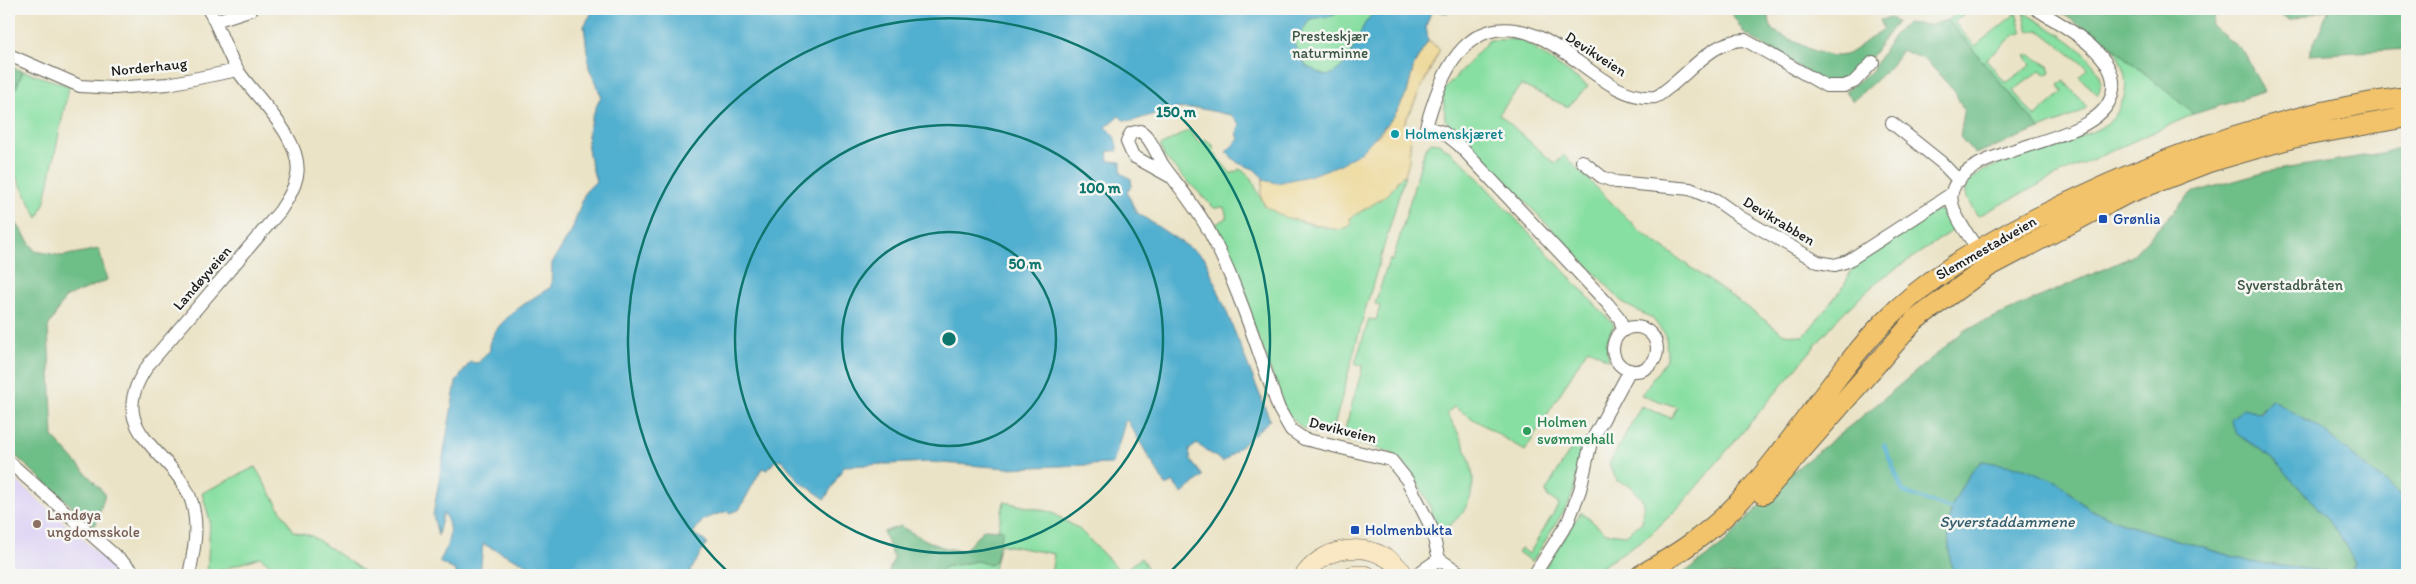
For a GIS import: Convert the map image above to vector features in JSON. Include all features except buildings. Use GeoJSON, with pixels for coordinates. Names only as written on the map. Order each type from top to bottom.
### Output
{"type":"FeatureCollection","features":[{"type":"Feature","properties":{"kind":"main road","name":"Slemmestadveien"},"geometry":{"type":"LineString","coordinates":[[1641,575],[1688,546],[1731,510],[1755,484],[1842,371],[1880,326],[1924,285],[1948,267],[2106,184],[2191,151],[2292,120],[2374,102],[2407,97]]}},
{"type":"Feature","properties":{"kind":"main road","name":"Slemmestadveien"},"geometry":{"type":"LineString","coordinates":[[1669,575],[1726,533],[1745,514],[1916,320],[1988,267],[2126,194],[2209,162],[2292,138],[2407,118]]}},
{"type":"Feature","properties":{"kind":"main road"},"geometry":{"type":"LineString","coordinates":[[1304,575],[1314,562],[1336,551],[1345,549],[1364,550],[1384,556],[1405,575]]}},
{"type":"Feature","properties":{"kind":"main road"},"geometry":{"type":"LineString","coordinates":[[1352,575],[1367,575]]}},
{"type":"Feature","properties":{"kind":"street","name":"Landøyveien"},"geometry":{"type":"LineString","coordinates":[[189,575],[196,536],[192,504],[177,477],[142,434],[134,416],[133,391],[149,364],[258,239],[293,191],[298,175],[297,158],[292,146],[279,124],[238,70],[208,9]]}},
{"type":"Feature","properties":{"kind":"street"},"geometry":{"type":"LineString","coordinates":[[215,21],[252,9]]}},
{"type":"Feature","properties":{"kind":"street","name":"Devikrabben"},"geometry":{"type":"LineString","coordinates":[[1582,161],[1602,177],[1616,182],[1690,189],[1716,200],[1740,217],[1818,262],[1835,265],[1848,261],[1951,194],[1959,181],[1981,164],[2008,152],[2072,131],[2103,111],[2110,102],[2114,80],[2111,70],[2100,56],[2087,42],[2036,9]]}},
{"type":"Feature","properties":{"kind":"street","name":"Devikveien"},"geometry":{"type":"LineString","coordinates":[[1623,331],[1620,319],[1608,304],[1492,178],[1443,132],[1426,127],[1438,90],[1453,62],[1469,42],[1485,32],[1502,29],[1522,30],[1544,39],[1621,90],[1639,96],[1657,97],[1720,45],[1731,40],[1744,40],[1826,86],[1844,86],[1854,82],[1873,62]]}},
{"type":"Feature","properties":{"kind":"street","name":"Norderhaug"},"geometry":{"type":"LineString","coordinates":[[9,55],[80,86],[114,88],[168,84],[238,70]]}},
{"type":"Feature","properties":{"kind":"street"},"geometry":{"type":"LineString","coordinates":[[1892,123],[1942,163],[1959,181]]}},
{"type":"Feature","properties":{"kind":"street","name":"Devikveien"},"geometry":{"type":"LineString","coordinates":[[1173,178],[1201,217],[1227,267],[1279,409],[1291,430],[1304,439],[1391,460],[1407,480],[1431,526],[1439,559]]}},
{"type":"Feature","properties":{"kind":"street"},"geometry":{"type":"LineString","coordinates":[[1951,194],[1956,214],[1988,267]]}},
{"type":"Feature","properties":{"kind":"street"},"geometry":{"type":"LineString","coordinates":[[1629,328],[1644,328],[1650,332],[1657,345],[1657,352],[1650,365],[1644,369],[1630,370],[1619,363],[1614,350],[1614,343],[1623,331],[1629,328]]}},
{"type":"Feature","properties":{"kind":"street"},"geometry":{"type":"LineString","coordinates":[[1534,575],[1568,522],[1580,490],[1591,442],[1630,370]]}},
{"type":"Feature","properties":{"kind":"street"},"geometry":{"type":"LineString","coordinates":[[9,462],[136,575]]}},
{"type":"Feature","properties":{"kind":"street"},"geometry":{"type":"LineString","coordinates":[[1416,575],[1439,559],[1463,575]]}},
{"type":"Feature","properties":{"kind":"shaded area","name":"Landøya ungdomsskole"},"geometry":{"type":"Polygon","coordinates":[[[9,474],[123,575],[9,575],[9,474]]]}},
{"type":"Feature","properties":{"kind":"green space","name":"Presteskjær naturminne"},"geometry":{"type":"Polygon","coordinates":[[[1332,9],[1416,9],[1370,140],[1305,67],[1288,39],[1311,17],[1332,9]]]}},
{"type":"Feature","properties":{"kind":"green space"},"geometry":{"type":"Polygon","coordinates":[[[1729,9],[1770,9],[1768,15],[1772,30],[1818,52],[1837,56],[1849,54],[1884,29],[1880,20],[1890,18],[1897,21],[1868,61],[1849,80],[1824,82],[1744,33],[1729,9]]]}},
{"type":"Feature","properties":{"kind":"green space"},"geometry":{"type":"Polygon","coordinates":[[[1962,9],[1970,9],[1954,22],[1975,46],[2014,15],[2012,9],[2015,9],[2022,33],[2016,34],[1986,59],[2006,83],[2031,65],[2025,56],[2030,55],[2049,66],[2051,73],[2047,75],[2041,70],[2013,91],[2035,117],[2063,92],[2059,85],[2064,81],[2087,107],[2080,113],[2040,129],[1948,20],[1962,9]]]}},
{"type":"Feature","properties":{"kind":"green space"},"geometry":{"type":"Polygon","coordinates":[[[2055,9],[2215,9],[2212,26],[2244,52],[2264,92],[2194,114],[2113,47],[2055,9]]]}},
{"type":"Feature","properties":{"kind":"green space"},"geometry":{"type":"Polygon","coordinates":[[[2274,9],[2329,9],[2289,20],[2274,9]]]}},
{"type":"Feature","properties":{"kind":"green space"},"geometry":{"type":"Polygon","coordinates":[[[2329,9],[2407,9],[2407,49],[2309,55],[2329,9]]]}},
{"type":"Feature","properties":{"kind":"green space"},"geometry":{"type":"Polygon","coordinates":[[[2023,12],[2062,36],[2087,57],[2096,69],[2100,81],[2098,95],[2079,77],[2088,68],[2039,30],[2029,32],[2023,12]]]}},
{"type":"Feature","properties":{"kind":"green space"},"geometry":{"type":"Polygon","coordinates":[[[1948,20],[2040,129],[1975,154],[1960,137],[1964,112],[1955,92],[1926,60],[1902,50],[1891,66],[1853,101],[1845,91],[1872,71],[1893,36],[1906,23],[1929,25],[1948,20]]]}},
{"type":"Feature","properties":{"kind":"green space"},"geometry":{"type":"Polygon","coordinates":[[[1520,39],[1588,86],[1568,107],[1521,85],[1499,114],[1555,164],[1564,155],[1640,231],[1784,334],[1804,336],[1844,286],[1853,266],[1936,210],[1949,212],[1952,231],[1879,280],[1841,315],[1682,504],[1651,534],[1589,575],[1540,575],[1581,512],[1606,533],[1626,535],[1642,522],[1644,502],[1631,486],[1617,481],[1609,464],[1641,406],[1671,418],[1677,407],[1641,395],[1667,359],[1666,336],[1652,318],[1626,305],[1445,120],[1443,91],[1489,40],[1520,39]]]}},
{"type":"Feature","properties":{"kind":"green space"},"geometry":{"type":"Polygon","coordinates":[[[2113,47],[2194,114],[2056,176],[1978,216],[1966,196],[1966,189],[1972,179],[1987,169],[2081,137],[2101,127],[2115,116],[2124,97],[2126,82],[2123,67],[2113,47]]]}},
{"type":"Feature","properties":{"kind":"green space"},"geometry":{"type":"Polygon","coordinates":[[[9,67],[23,71],[9,104],[9,67]]]}},
{"type":"Feature","properties":{"kind":"green space"},"geometry":{"type":"Polygon","coordinates":[[[23,71],[69,86],[45,201],[38,218],[9,163],[9,104],[23,71]]]}},
{"type":"Feature","properties":{"kind":"green space"},"geometry":{"type":"Polygon","coordinates":[[[1189,130],[1199,143],[1205,139],[1213,145],[1214,153],[1231,174],[1240,169],[1246,173],[1269,208],[1295,220],[1315,225],[1338,228],[1351,225],[1350,218],[1385,196],[1398,179],[1405,175],[1364,314],[1331,438],[1302,428],[1286,412],[1216,224],[1227,218],[1224,207],[1214,208],[1165,158],[1160,146],[1189,130]]]}},
{"type":"Feature","properties":{"kind":"green space"},"geometry":{"type":"Polygon","coordinates":[[[1431,142],[1439,143],[1462,161],[1614,325],[1606,343],[1609,360],[1588,348],[1525,451],[1454,407],[1447,413],[1464,446],[1473,476],[1472,491],[1467,505],[1456,519],[1440,533],[1417,481],[1403,462],[1395,455],[1378,448],[1342,439],[1363,366],[1355,363],[1369,319],[1376,320],[1380,306],[1375,304],[1389,260],[1393,260],[1425,149],[1431,142]]]}},
{"type":"Feature","properties":{"kind":"green space","name":"Syverstadbråten"},"geometry":{"type":"Polygon","coordinates":[[[2407,146],[2407,501],[2320,428],[2271,400],[2237,434],[2273,458],[2338,532],[2355,563],[2349,575],[2251,562],[2124,524],[2087,508],[2058,482],[1982,461],[1973,470],[1964,484],[1949,517],[1950,560],[1953,575],[1681,575],[1725,543],[1787,476],[1870,410],[1965,330],[2131,257],[2191,193],[2270,171],[2382,153],[2407,146]]]}},
{"type":"Feature","properties":{"kind":"green space"},"geometry":{"type":"Polygon","coordinates":[[[9,212],[35,251],[62,256],[99,249],[107,280],[65,298],[48,327],[53,437],[105,494],[95,527],[9,450],[9,212]]]}},
{"type":"Feature","properties":{"kind":"green space"},"geometry":{"type":"Polygon","coordinates":[[[1575,442],[1581,446],[1574,489],[1570,501],[1532,562],[1518,552],[1521,548],[1529,554],[1559,504],[1547,496],[1546,491],[1575,442]]]}},
{"type":"Feature","properties":{"kind":"green space"},"geometry":{"type":"Polygon","coordinates":[[[255,467],[293,531],[312,536],[369,575],[283,575],[260,557],[207,575],[210,521],[202,493],[255,467]]]}},
{"type":"Feature","properties":{"kind":"green space"},"geometry":{"type":"Polygon","coordinates":[[[1004,502],[1051,512],[1079,529],[1122,573],[1141,558],[1152,575],[1051,575],[1054,554],[999,544],[1002,530],[998,529],[1004,502]]]}},
{"type":"Feature","properties":{"kind":"green space"},"geometry":{"type":"Polygon","coordinates":[[[900,526],[940,546],[957,550],[965,550],[984,529],[1003,530],[996,560],[990,565],[977,561],[944,567],[939,575],[887,575],[894,559],[883,532],[900,526]]]}},
{"type":"Feature","properties":{"kind":"green space"},"geometry":{"type":"Polygon","coordinates":[[[996,560],[993,575],[939,575],[944,567],[977,561],[990,565],[996,560]]]}},
{"type":"Feature","properties":{"kind":"sand","name":"Holmenskjæret"},"geometry":{"type":"Polygon","coordinates":[[[1428,41],[1440,49],[1404,124],[1411,132],[1409,161],[1405,175],[1398,179],[1390,191],[1378,201],[1350,218],[1351,225],[1339,230],[1284,217],[1265,206],[1261,197],[1263,178],[1264,180],[1378,136],[1394,116],[1407,93],[1414,65],[1428,41]]]}},
{"type":"Feature","properties":{"kind":"water"},"geometry":{"type":"Polygon","coordinates":[[[586,9],[1346,9],[1332,16],[1310,19],[1294,44],[1306,66],[1326,76],[1334,73],[1345,63],[1364,25],[1376,9],[1453,9],[1447,13],[1431,12],[1426,26],[1428,41],[1414,65],[1407,93],[1394,116],[1361,152],[1339,165],[1309,176],[1277,183],[1266,181],[1254,169],[1238,163],[1226,152],[1239,139],[1237,133],[1240,124],[1231,115],[1197,108],[1172,109],[1132,121],[1123,120],[1119,116],[1106,127],[1115,138],[1118,151],[1108,151],[1109,161],[1121,162],[1121,173],[1131,179],[1132,186],[1127,192],[1136,212],[1205,258],[1270,420],[1223,462],[1197,444],[1189,450],[1191,461],[1203,476],[1182,494],[1173,482],[1166,486],[1127,420],[1113,464],[1006,468],[930,462],[844,466],[825,499],[799,481],[782,460],[776,460],[767,470],[762,468],[739,510],[729,513],[728,511],[704,519],[693,533],[707,543],[688,575],[549,575],[483,544],[480,575],[456,575],[456,571],[439,562],[449,538],[447,519],[443,513],[438,536],[433,515],[456,382],[470,362],[478,363],[490,350],[495,331],[503,322],[522,306],[551,287],[552,263],[572,230],[585,192],[596,181],[589,156],[588,138],[591,119],[601,96],[589,68],[584,26],[592,12],[586,9]]]}},
{"type":"Feature","properties":{"kind":"water"},"geometry":{"type":"Polygon","coordinates":[[[2271,399],[2320,428],[2407,501],[2407,575],[2349,575],[2355,563],[2338,532],[2273,458],[2237,434],[2230,419],[2245,408],[2260,413],[2271,399]]]}},
{"type":"Feature","properties":{"kind":"water","name":"Syverstaddammene"},"geometry":{"type":"Polygon","coordinates":[[[1982,461],[2024,468],[2058,482],[2087,508],[2124,524],[2251,562],[2339,573],[2337,575],[1953,575],[1950,560],[1949,517],[1964,484],[1973,470],[1982,461]]]}},
{"type":"Feature","properties":{"kind":"waterway"},"geometry":{"type":"LineString","coordinates":[[1884,445],[1903,492],[1951,509]]}},
{"type":"Feature","properties":{"kind":"place","name":"Holmenskjæret"},"geometry":{"type":"Point","coordinates":[1395,134]}},
{"type":"Feature","properties":{"kind":"place","name":"Grønlia"},"geometry":{"type":"Point","coordinates":[2103,219]}},
{"type":"Feature","properties":{"kind":"place","name":"Holmen svømmehall"},"geometry":{"type":"Point","coordinates":[1527,431]}},
{"type":"Feature","properties":{"kind":"place","name":"Landøya ungdomsskole"},"geometry":{"type":"Point","coordinates":[37,524]}},
{"type":"Feature","properties":{"kind":"place","name":"Holmenbukta"},"geometry":{"type":"Point","coordinates":[1355,530]}}]}
